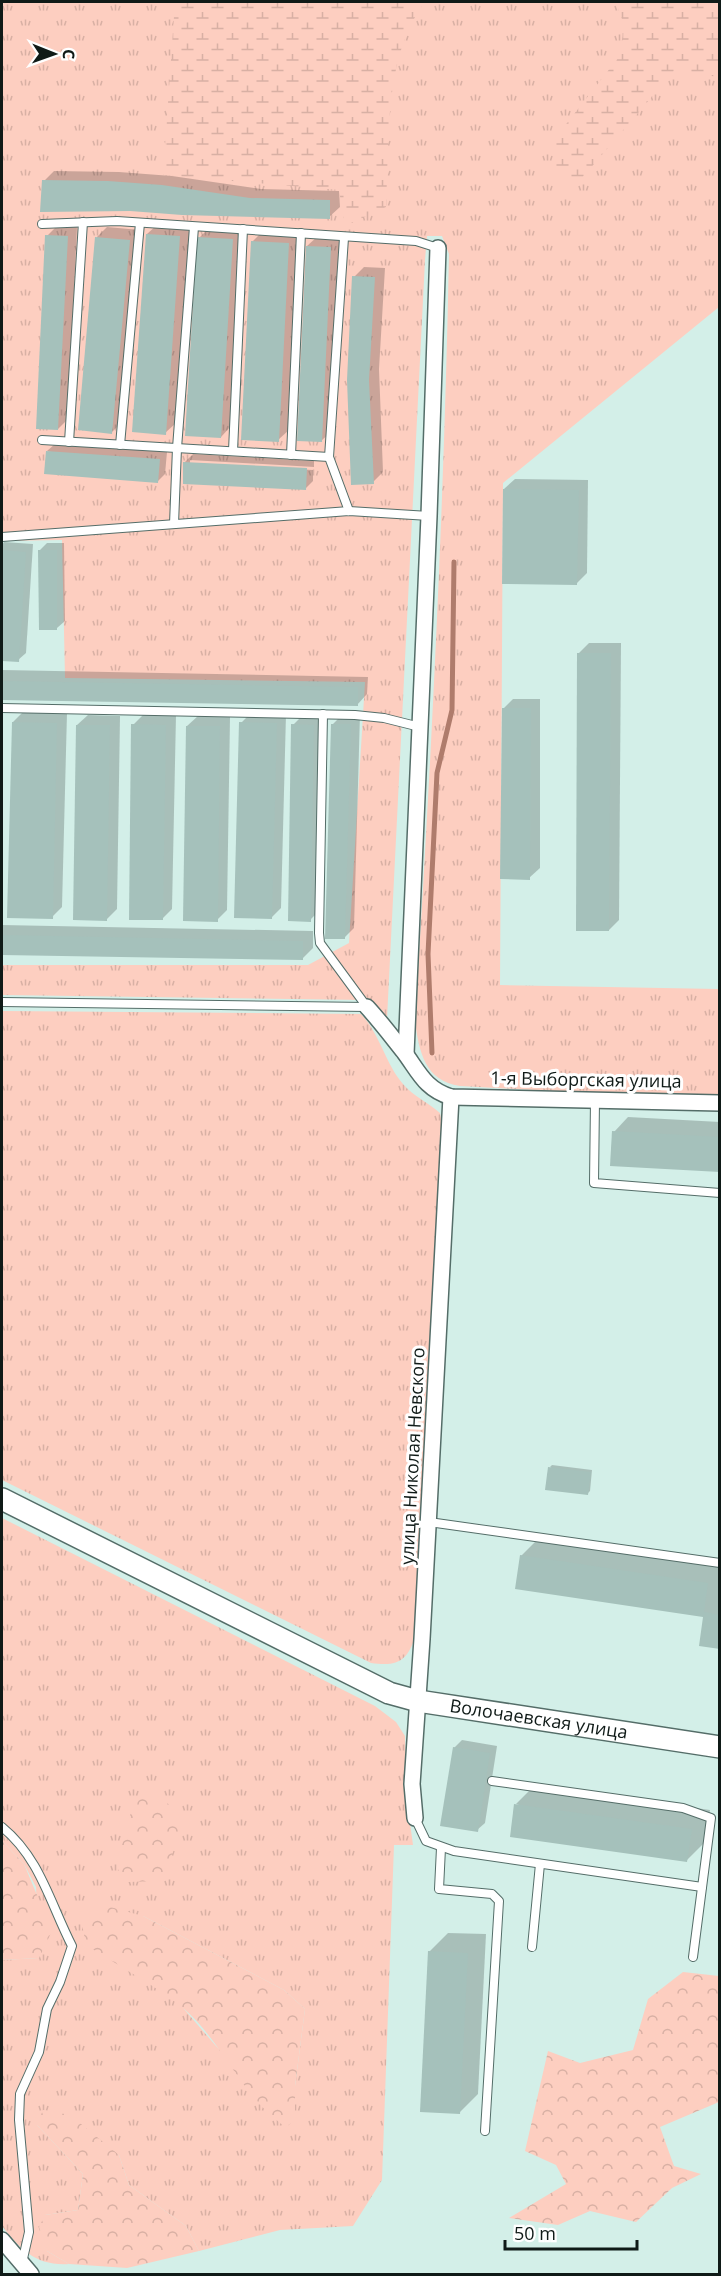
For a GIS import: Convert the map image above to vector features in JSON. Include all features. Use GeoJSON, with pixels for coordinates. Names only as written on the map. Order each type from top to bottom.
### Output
{"type":"FeatureCollection","features":[{"type":"Feature","properties":{"kind":"street"},"geometry":{"type":"LineString","coordinates":[[406,1054],[438,248]]}},
{"type":"Feature","properties":{"kind":"street"},"geometry":{"type":"LineString","coordinates":[[367,1007],[430,1087],[451,1097]]}},
{"type":"Feature","properties":{"kind":"street","name":"1-я Выборгская улица"},"geometry":{"type":"LineString","coordinates":[[451,1097],[720,1103]]}},
{"type":"Feature","properties":{"kind":"street","name":"улица Николая Невского"},"geometry":{"type":"LineString","coordinates":[[415,1818],[412,1784],[429,1522],[451,1097]]}},
{"type":"Feature","properties":{"kind":"street","name":"Волочаевская улица"},"geometry":{"type":"LineString","coordinates":[[2,1499],[389,1693],[418,1701],[720,1747]]}},
{"type":"Feature","properties":{"kind":"street"},"geometry":{"type":"LineString","coordinates":[[2,2240],[26,2269]]}},
{"type":"Feature","properties":{"kind":"lane"},"geometry":{"type":"LineString","coordinates":[[69,442],[83,222]]}},
{"type":"Feature","properties":{"kind":"lane"},"geometry":{"type":"LineString","coordinates":[[120,445],[140,223]]}},
{"type":"Feature","properties":{"kind":"lane"},"geometry":{"type":"LineString","coordinates":[[42,224],[140,223],[243,229],[344,238],[417,241],[438,248]]}},
{"type":"Feature","properties":{"kind":"lane"},"geometry":{"type":"LineString","coordinates":[[174,524],[177,448],[194,227]]}},
{"type":"Feature","properties":{"kind":"lane"},"geometry":{"type":"LineString","coordinates":[[233,452],[243,229]]}},
{"type":"Feature","properties":{"kind":"lane"},"geometry":{"type":"LineString","coordinates":[[291,455],[301,233]]}},
{"type":"Feature","properties":{"kind":"lane"},"geometry":{"type":"LineString","coordinates":[[344,238],[329,457],[349,511]]}},
{"type":"Feature","properties":{"kind":"lane"},"geometry":{"type":"LineString","coordinates":[[42,440],[329,457]]}},
{"type":"Feature","properties":{"kind":"lane"},"geometry":{"type":"LineString","coordinates":[[2,537],[349,511],[429,516]]}},
{"type":"Feature","properties":{"kind":"lane"},"geometry":{"type":"LineString","coordinates":[[2,708],[370,716],[420,727]]}},
{"type":"Feature","properties":{"kind":"lane"},"geometry":{"type":"LineString","coordinates":[[323,714],[320,943],[367,1007]]}},
{"type":"Feature","properties":{"kind":"lane"},"geometry":{"type":"LineString","coordinates":[[2,1002],[367,1007]]}},
{"type":"Feature","properties":{"kind":"lane"},"geometry":{"type":"LineString","coordinates":[[595,1100],[594,1183],[720,1193]]}},
{"type":"Feature","properties":{"kind":"lane"},"geometry":{"type":"LineString","coordinates":[[429,1522],[720,1563]]}},
{"type":"Feature","properties":{"kind":"lane"},"geometry":{"type":"LineString","coordinates":[[492,1780],[683,1808],[711,1818],[693,1957]]}},
{"type":"Feature","properties":{"kind":"lane"},"geometry":{"type":"LineString","coordinates":[[415,1818],[426,1840],[441,1848],[702,1887]]}},
{"type":"Feature","properties":{"kind":"lane"},"geometry":{"type":"LineString","coordinates":[[2,1827],[17,1839],[32,1858],[72,1946],[68,1962],[47,2009],[39,2052],[20,2094],[19,2120],[29,2232],[26,2269]]}},
{"type":"Feature","properties":{"kind":"lane"},"geometry":{"type":"LineString","coordinates":[[441,1848],[439,1889],[492,1894],[499,1900],[485,2131]]}},
{"type":"Feature","properties":{"kind":"lane"},"geometry":{"type":"LineString","coordinates":[[532,1947],[540,1864]]}},
{"type":"Feature","properties":{"kind":"green space"},"geometry":{"type":"Polygon","coordinates":[[[2,2],[719,2],[719,307],[503,483],[500,985],[719,989],[719,1095],[572,1092],[460,1086],[439,1078],[431,1071],[422,1054],[415,1021],[444,446],[449,254],[442,236],[427,236],[425,260],[387,1019],[366,1000],[2,995],[2,965],[308,965],[349,943],[365,682],[65,678],[62,540],[2,541],[2,2]]]}},
{"type":"Feature","properties":{"kind":"green space"},"geometry":{"type":"Polygon","coordinates":[[[175,2],[425,2],[411,24],[395,73],[389,127],[386,207],[345,226],[339,190],[163,175],[175,2]]]}},
{"type":"Feature","properties":{"kind":"green space"},"geometry":{"type":"Polygon","coordinates":[[[616,2],[719,2],[719,77],[674,71],[582,178],[564,180],[556,174],[556,137],[622,53],[623,22],[616,2]]]}},
{"type":"Feature","properties":{"kind":"green space"},"geometry":{"type":"Polygon","coordinates":[[[2,1011],[361,1014],[373,1030],[403,1084],[440,1113],[442,1124],[416,1634],[409,1650],[401,1660],[388,1664],[371,1663],[2,1480],[2,1011]]]}},
{"type":"Feature","properties":{"kind":"green space"},"geometry":{"type":"Polygon","coordinates":[[[2,1518],[375,1706],[396,1722],[405,1736],[407,1801],[413,1845],[394,1845],[382,2180],[353,2226],[280,2230],[199,2251],[186,2226],[129,2185],[119,2155],[37,2125],[83,2174],[78,2210],[45,2215],[47,2251],[69,2264],[57,2264],[38,2259],[16,2242],[2,2226],[2,1960],[39,1958],[36,1887],[24,1864],[2,1841],[2,1518]],[[143,1916],[184,2009],[216,2046],[295,2120],[295,2086],[305,2009],[284,1990],[143,1916]]]}},
{"type":"Feature","properties":{"kind":"green space"},"geometry":{"type":"Polygon","coordinates":[[[140,1796],[163,1800],[179,1812],[178,1839],[158,1881],[128,1882],[117,1868],[127,1821],[140,1796]]]}},
{"type":"Feature","properties":{"kind":"green space"},"geometry":{"type":"Polygon","coordinates":[[[2,1841],[24,1864],[52,1931],[39,1958],[2,1960],[2,1841]]]}},
{"type":"Feature","properties":{"kind":"green space"},"geometry":{"type":"Polygon","coordinates":[[[103,1905],[143,1916],[284,1990],[305,2009],[295,2086],[295,2120],[286,2127],[257,2101],[210,2037],[183,2008],[148,1983],[86,1945],[82,1924],[93,1910],[103,1905]]]}},
{"type":"Feature","properties":{"kind":"green space"},"geometry":{"type":"Polygon","coordinates":[[[683,1972],[719,1976],[719,2102],[660,2127],[674,2166],[701,2174],[672,2188],[636,2222],[590,2211],[558,2225],[509,2218],[566,2184],[556,2165],[525,2151],[548,2051],[580,2063],[633,2050],[648,1999],[683,1972]]]}},
{"type":"Feature","properties":{"kind":"green space"},"geometry":{"type":"Polygon","coordinates":[[[43,2110],[70,2115],[119,2155],[129,2185],[186,2226],[199,2251],[127,2268],[69,2264],[47,2251],[39,2227],[45,2215],[78,2210],[83,2174],[37,2125],[43,2110]]]}},
{"type":"Feature","properties":{"kind":"building"},"geometry":{"type":"Polygon","coordinates":[[[42,180],[108,181],[162,185],[250,198],[330,200],[330,219],[182,215],[130,211],[40,212],[42,180]]]}},
{"type":"Feature","properties":{"kind":"building"},"geometry":{"type":"Polygon","coordinates":[[[146,234],[180,236],[166,435],[132,432],[146,234]]]}},
{"type":"Feature","properties":{"kind":"building"},"geometry":{"type":"Polygon","coordinates":[[[45,235],[68,236],[58,430],[36,429],[45,235]]]}},
{"type":"Feature","properties":{"kind":"building"},"geometry":{"type":"Polygon","coordinates":[[[95,237],[130,240],[112,434],[78,430],[95,237]]]}},
{"type":"Feature","properties":{"kind":"building"},"geometry":{"type":"Polygon","coordinates":[[[197,237],[233,239],[221,438],[185,436],[197,237]]]}},
{"type":"Feature","properties":{"kind":"building"},"geometry":{"type":"Polygon","coordinates":[[[251,241],[289,243],[279,442],[241,440],[251,241]]]}},
{"type":"Feature","properties":{"kind":"building"},"geometry":{"type":"Polygon","coordinates":[[[306,246],[331,247],[322,442],[297,441],[306,246]]]}},
{"type":"Feature","properties":{"kind":"building"},"geometry":{"type":"Polygon","coordinates":[[[352,276],[375,277],[369,380],[374,484],[351,485],[347,380],[352,276]]]}},
{"type":"Feature","properties":{"kind":"building"},"geometry":{"type":"Polygon","coordinates":[[[46,451],[160,459],[158,483],[44,474],[46,451]]]}},
{"type":"Feature","properties":{"kind":"building"},"geometry":{"type":"Polygon","coordinates":[[[183,462],[307,468],[306,490],[183,484],[183,462]]]}},
{"type":"Feature","properties":{"kind":"building"},"geometry":{"type":"Polygon","coordinates":[[[503,489],[579,490],[577,585],[502,584],[503,489]]]}},
{"type":"Feature","properties":{"kind":"building"},"geometry":{"type":"Polygon","coordinates":[[[2,550],[26,552],[19,662],[2,661],[2,550]]]}},
{"type":"Feature","properties":{"kind":"building"},"geometry":{"type":"Polygon","coordinates":[[[38,550],[57,550],[57,630],[39,630],[38,550]]]}},
{"type":"Feature","properties":{"kind":"building"},"geometry":{"type":"Polygon","coordinates":[[[577,653],[611,653],[609,931],[576,931],[577,653]]]}},
{"type":"Feature","properties":{"kind":"building"},"geometry":{"type":"Polygon","coordinates":[[[2,681],[358,687],[358,706],[2,700],[2,681]]]}},
{"type":"Feature","properties":{"kind":"building"},"geometry":{"type":"Polygon","coordinates":[[[502,708],[531,708],[530,880],[500,879],[502,708]]]}},
{"type":"Feature","properties":{"kind":"building"},"geometry":{"type":"Polygon","coordinates":[[[12,722],[57,723],[53,919],[7,918],[12,722]]]}},
{"type":"Feature","properties":{"kind":"building"},"geometry":{"type":"Polygon","coordinates":[[[239,722],[277,723],[272,919],[234,918],[239,722]]]}},
{"type":"Feature","properties":{"kind":"building"},"geometry":{"type":"Polygon","coordinates":[[[131,724],[166,725],[163,920],[129,920],[131,724]]]}},
{"type":"Feature","properties":{"kind":"building"},"geometry":{"type":"Polygon","coordinates":[[[291,724],[314,725],[311,922],[288,921],[291,724]]]}},
{"type":"Feature","properties":{"kind":"building"},"geometry":{"type":"Polygon","coordinates":[[[331,724],[351,724],[345,939],[325,939],[331,724]]]}},
{"type":"Feature","properties":{"kind":"building"},"geometry":{"type":"Polygon","coordinates":[[[76,725],[110,725],[107,921],[73,920],[76,725]]]}},
{"type":"Feature","properties":{"kind":"building"},"geometry":{"type":"Polygon","coordinates":[[[186,726],[220,726],[218,922],[183,921],[186,726]]]}},
{"type":"Feature","properties":{"kind":"building"},"geometry":{"type":"Polygon","coordinates":[[[2,935],[303,941],[303,960],[2,955],[2,935]]]}},
{"type":"Feature","properties":{"kind":"building"},"geometry":{"type":"Polygon","coordinates":[[[612,1131],[720,1137],[720,1172],[610,1166],[612,1131]]]}},
{"type":"Feature","properties":{"kind":"building"},"geometry":{"type":"Polygon","coordinates":[[[548,1467],[591,1472],[588,1495],[545,1490],[548,1467]]]}},
{"type":"Feature","properties":{"kind":"building"},"geometry":{"type":"Polygon","coordinates":[[[520,1555],[708,1583],[704,1612],[720,1615],[720,1649],[699,1646],[703,1617],[515,1589],[520,1555]]]}},
{"type":"Feature","properties":{"kind":"building"},"geometry":{"type":"Polygon","coordinates":[[[453,1747],[490,1753],[478,1832],[440,1826],[453,1747]]]}},
{"type":"Feature","properties":{"kind":"building"},"geometry":{"type":"Polygon","coordinates":[[[514,1804],[692,1829],[687,1862],[510,1837],[514,1804]]]}},
{"type":"Feature","properties":{"kind":"building"},"geometry":{"type":"Polygon","coordinates":[[[428,1951],[468,1953],[460,2114],[420,2112],[428,1951]]]}},
{"type":"Feature","properties":{"kind":"waterway"},"geometry":{"type":"LineString","coordinates":[[432,1053],[428,954],[437,773],[452,710],[454,562]]}}]}
